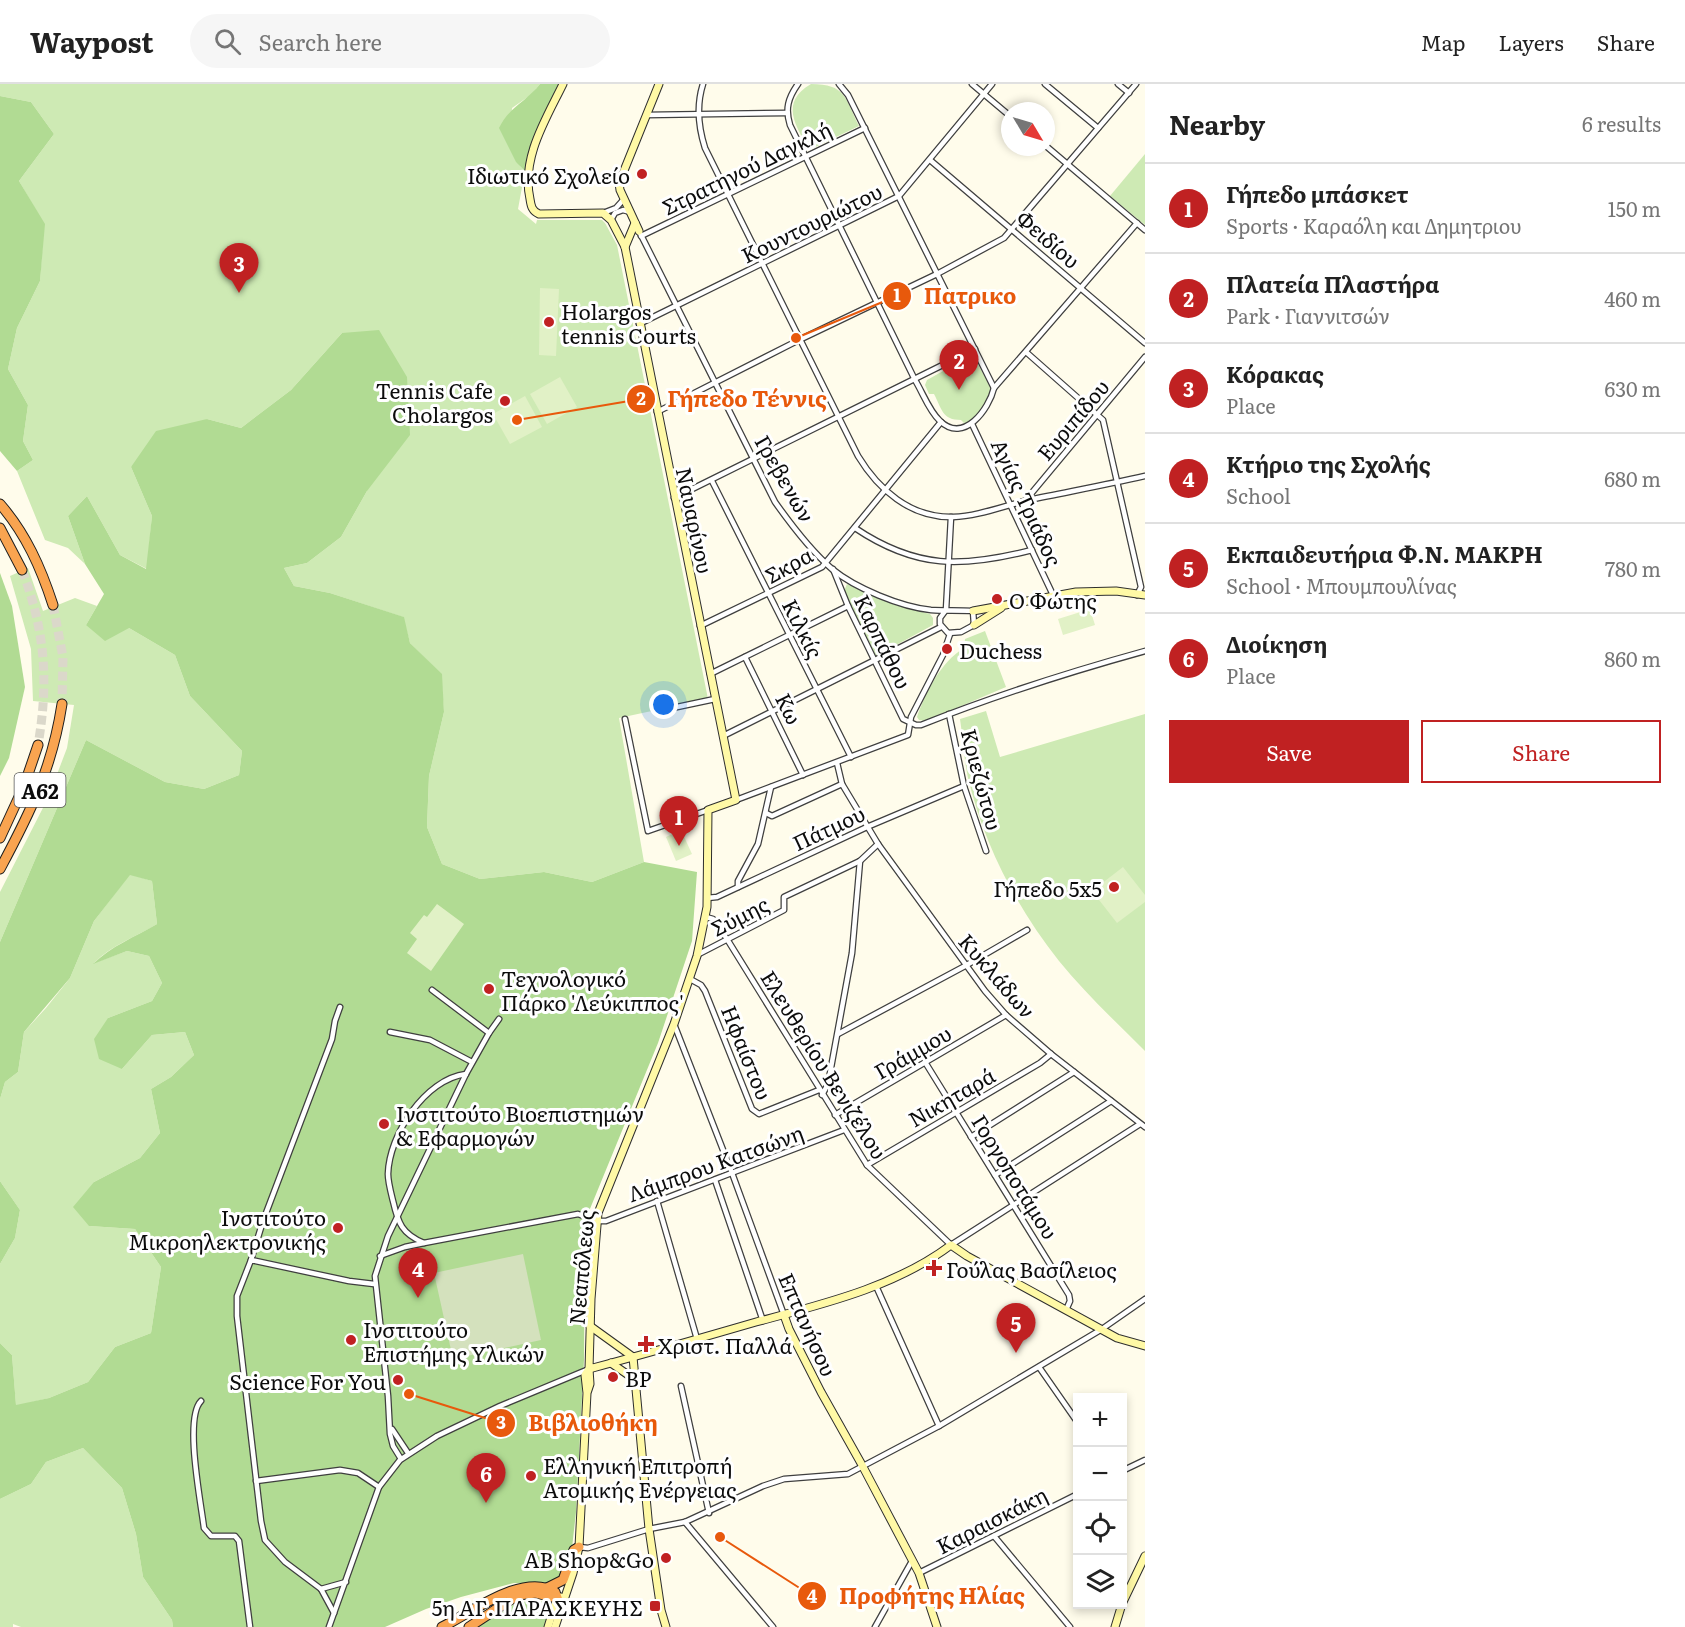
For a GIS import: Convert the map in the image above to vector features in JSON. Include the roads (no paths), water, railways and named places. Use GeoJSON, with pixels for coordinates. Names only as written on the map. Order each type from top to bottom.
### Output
{"type":"FeatureCollection","features":[{"type":"Feature","properties":{"kind":"highway"},"geometry":{"type":"LineString","coordinates":[[0,504],[29,545],[47,585],[53,605]]}},
{"type":"Feature","properties":{"kind":"highway"},"geometry":{"type":"LineString","coordinates":[[0,528],[22,570]]}},
{"type":"Feature","properties":{"kind":"highway","name":"Α62"},"geometry":{"type":"LineString","coordinates":[[0,869],[32,809],[47,770],[62,705]]}},
{"type":"Feature","properties":{"kind":"highway","name":"Α62"},"geometry":{"type":"LineString","coordinates":[[0,838],[24,786],[38,745]]}},
{"type":"Feature","properties":{"kind":"highway"},"geometry":{"type":"LineString","coordinates":[[547,1588],[563,1580],[574,1550],[579,1547]]}},
{"type":"Feature","properties":{"kind":"highway"},"geometry":{"type":"LineString","coordinates":[[442,1627],[518,1588],[534,1586],[547,1588],[555,1592],[557,1598]]}},
{"type":"Feature","properties":{"kind":"highway"},"geometry":{"type":"LineString","coordinates":[[469,1627],[518,1594],[536,1593],[557,1598]]}},
{"type":"Feature","properties":{"kind":"street"},"geometry":{"type":"LineString","coordinates":[[563,84],[534,146],[529,170],[529,196],[532,209],[538,214],[603,213],[615,208],[624,199]]}},
{"type":"Feature","properties":{"kind":"street"},"geometry":{"type":"LineString","coordinates":[[659,84],[646,115],[787,113]]}},
{"type":"Feature","properties":{"kind":"street"},"geometry":{"type":"LineString","coordinates":[[703,84],[698,114],[699,129],[705,148],[838,417],[869,475],[890,496],[912,508],[951,517],[1145,476]]}},
{"type":"Feature","properties":{"kind":"street"},"geometry":{"type":"LineString","coordinates":[[798,84],[791,94],[787,113],[790,125],[915,380],[941,422],[954,428],[972,424],[986,408],[994,388],[1137,224]]}},
{"type":"Feature","properties":{"kind":"street"},"geometry":{"type":"LineString","coordinates":[[972,84],[1001,108]]}},
{"type":"Feature","properties":{"kind":"street","name":"Κουντουριώτου"},"geometry":{"type":"LineString","coordinates":[[639,324],[899,196],[992,84]]}},
{"type":"Feature","properties":{"kind":"street"},"geometry":{"type":"LineString","coordinates":[[1045,84],[1098,128]]}},
{"type":"Feature","properties":{"kind":"street"},"geometry":{"type":"LineString","coordinates":[[1119,84],[1129,93]]}},
{"type":"Feature","properties":{"kind":"street"},"geometry":{"type":"LineString","coordinates":[[657,412],[799,340],[937,274],[1004,238],[1136,84]]}},
{"type":"Feature","properties":{"kind":"street"},"geometry":{"type":"LineString","coordinates":[[843,85],[994,388]]}},
{"type":"Feature","properties":{"kind":"street","name":"Γρεβενών"},"geometry":{"type":"LineString","coordinates":[[646,115],[619,183],[620,190],[675,306],[776,502],[796,531],[826,563],[857,584],[899,602],[931,610],[973,611]]}},
{"type":"Feature","properties":{"kind":"street","name":"Στρατηγού Δαγκλή"},"geometry":{"type":"LineString","coordinates":[[640,233],[727,195],[865,129]]}},
{"type":"Feature","properties":{"kind":"street"},"geometry":{"type":"LineString","coordinates":[[1055,154],[1145,230]]}},
{"type":"Feature","properties":{"kind":"street","name":"Φειδίου"},"geometry":{"type":"LineString","coordinates":[[930,160],[1145,344]]}},
{"type":"Feature","properties":{"kind":"street"},"geometry":{"type":"LineString","coordinates":[[611,220],[615,213],[623,210],[630,212]]}},
{"type":"Feature","properties":{"kind":"street","name":"Ναυαρίνου"},"geometry":{"type":"LineString","coordinates":[[603,213],[611,220],[625,247],[736,800]]}},
{"type":"Feature","properties":{"kind":"street"},"geometry":{"type":"LineString","coordinates":[[625,247],[635,223]]}},
{"type":"Feature","properties":{"kind":"street"},"geometry":{"type":"LineString","coordinates":[[674,498],[975,349]]}},
{"type":"Feature","properties":{"kind":"street"},"geometry":{"type":"LineString","coordinates":[[1026,352],[1103,420],[1143,587],[1141,595]]}},
{"type":"Feature","properties":{"kind":"street","name":"Ευριπίδου"},"geometry":{"type":"LineString","coordinates":[[1025,501],[1145,357]]}},
{"type":"Feature","properties":{"kind":"street","name":"Σκρα"},"geometry":{"type":"LineString","coordinates":[[700,626],[769,594],[826,563],[941,422]]}},
{"type":"Feature","properties":{"kind":"street","name":"Αγίας Τριάδος"},"geometry":{"type":"LineString","coordinates":[[972,424],[1053,595]]}},
{"type":"Feature","properties":{"kind":"street","name":"Κιλκίς"},"geometry":{"type":"LineString","coordinates":[[712,481],[850,757]]}},
{"type":"Feature","properties":{"kind":"street"},"geometry":{"type":"LineString","coordinates":[[951,517],[946,610],[940,618],[941,627],[950,634],[961,632],[1003,606]]}},
{"type":"Feature","properties":{"kind":"street"},"geometry":{"type":"LineString","coordinates":[[855,528],[886,548],[927,561],[973,562],[1032,550]]}},
{"type":"Feature","properties":{"kind":"street","name":"Καρπάθου"},"geometry":{"type":"LineString","coordinates":[[833,569],[874,661],[903,719],[910,723]]}},
{"type":"Feature","properties":{"kind":"street"},"geometry":{"type":"LineString","coordinates":[[974,625],[973,611],[1053,595],[1100,591],[1141,595],[1145,600]]}},
{"type":"Feature","properties":{"kind":"street"},"geometry":{"type":"LineString","coordinates":[[710,674],[848,606]]}},
{"type":"Feature","properties":{"kind":"street"},"geometry":{"type":"LineString","coordinates":[[723,736],[941,627]]}},
{"type":"Feature","properties":{"kind":"street"},"geometry":{"type":"LineString","coordinates":[[625,719],[648,831],[906,735],[943,655],[950,634]]}},
{"type":"Feature","properties":{"kind":"street"},"geometry":{"type":"LineString","coordinates":[[910,723],[918,726],[1044,682],[1145,651]]}},
{"type":"Feature","properties":{"kind":"street","name":"Κω"},"geometry":{"type":"LineString","coordinates":[[746,657],[803,775]]}},
{"type":"Feature","properties":{"kind":"street"},"geometry":{"type":"LineString","coordinates":[[663,710],[715,699]]}},
{"type":"Feature","properties":{"kind":"street","name":"Κριεζώτου"},"geometry":{"type":"LineString","coordinates":[[950,714],[964,786],[986,852]]}},
{"type":"Feature","properties":{"kind":"street","name":"Κυκλάδων"},"geometry":{"type":"LineString","coordinates":[[837,762],[842,784],[878,844],[965,966],[1006,1015],[1051,1054],[1143,1125]]}},
{"type":"Feature","properties":{"kind":"street"},"geometry":{"type":"LineString","coordinates":[[766,813],[772,816],[842,784]]}},
{"type":"Feature","properties":{"kind":"street","name":"Πάτμου"},"geometry":{"type":"LineString","coordinates":[[707,898],[717,897],[867,827],[964,786]]}},
{"type":"Feature","properties":{"kind":"street"},"geometry":{"type":"LineString","coordinates":[[738,887],[738,881],[758,844],[771,787]]}},
{"type":"Feature","properties":{"kind":"street"},"geometry":{"type":"LineString","coordinates":[[707,898],[708,810]]}},
{"type":"Feature","properties":{"kind":"street","name":"Σύμης"},"geometry":{"type":"LineString","coordinates":[[697,956],[784,910],[784,897],[860,861],[878,844]]}},
{"type":"Feature","properties":{"kind":"street"},"geometry":{"type":"LineString","coordinates":[[820,1092],[828,1084],[838,1034],[852,953],[860,861]]}},
{"type":"Feature","properties":{"kind":"street","name":"Νεαπόλεως"},"geometry":{"type":"LineString","coordinates":[[555,1627],[579,1547],[587,1392],[590,1384],[590,1326],[600,1206],[675,1024],[697,956],[706,917],[707,898]]}},
{"type":"Feature","properties":{"kind":"street","name":"Ελευθερίου Βενιζέλου"},"geometry":{"type":"LineString","coordinates":[[706,917],[713,919],[727,939],[867,1165],[951,1245],[967,1256],[1123,1340],[1145,1346]]}},
{"type":"Feature","properties":{"kind":"street"},"geometry":{"type":"LineString","coordinates":[[838,1034],[965,966],[1026,930]]}},
{"type":"Feature","properties":{"kind":"street","name":"Ηφαίστου"},"geometry":{"type":"LineString","coordinates":[[690,979],[701,985],[705,991],[755,1113],[759,1114],[820,1092]]}},
{"type":"Feature","properties":{"kind":"street"},"geometry":{"type":"LineString","coordinates":[[432,990],[489,1033]]}},
{"type":"Feature","properties":{"kind":"street"},"geometry":{"type":"LineString","coordinates":[[334,1613],[321,1589],[285,1562],[265,1540],[236,1309],[239,1290],[332,1039],[340,1007]]}},
{"type":"Feature","properties":{"kind":"street","name":"Γράμμου"},"geometry":{"type":"LineString","coordinates":[[835,1115],[1006,1015]]}},
{"type":"Feature","properties":{"kind":"street"},"geometry":{"type":"LineString","coordinates":[[401,1459],[392,1444],[374,1284],[380,1256],[472,1062],[499,1019]]}},
{"type":"Feature","properties":{"kind":"street","name":"Επτανήσου"},"geometry":{"type":"LineString","coordinates":[[675,1024],[789,1329],[918,1573],[937,1627]]}},
{"type":"Feature","properties":{"kind":"street"},"geometry":{"type":"LineString","coordinates":[[390,1032],[430,1040],[472,1062]]}},
{"type":"Feature","properties":{"kind":"street","name":"Νικηταρά"},"geometry":{"type":"LineString","coordinates":[[867,1165],[1040,1063],[1051,1054]]}},
{"type":"Feature","properties":{"kind":"street","name":"Γοργοποτάμου"},"geometry":{"type":"LineString","coordinates":[[925,1062],[1070,1294],[1066,1310]]}},
{"type":"Feature","properties":{"kind":"street"},"geometry":{"type":"LineString","coordinates":[[971,1137],[1074,1072]]}},
{"type":"Feature","properties":{"kind":"street"},"geometry":{"type":"LineString","coordinates":[[424,1243],[411,1238],[397,1218],[388,1174],[393,1152],[399,1133],[410,1113],[427,1094],[458,1075],[466,1074]]}},
{"type":"Feature","properties":{"kind":"street"},"geometry":{"type":"LineString","coordinates":[[995,1175],[1111,1101]]}},
{"type":"Feature","properties":{"kind":"street"},"geometry":{"type":"LineString","coordinates":[[329,1627],[379,1487],[408,1453],[437,1436],[500,1406],[589,1369],[784,1315],[876,1286],[900,1275],[951,1245],[1013,1204],[1143,1125]]}},
{"type":"Feature","properties":{"kind":"street","name":"Λάμπρου Κατσώνη"},"geometry":{"type":"LineString","coordinates":[[597,1221],[606,1221],[844,1130]]}},
{"type":"Feature","properties":{"kind":"street"},"geometry":{"type":"LineString","coordinates":[[715,1180],[763,1321]]}},
{"type":"Feature","properties":{"kind":"street"},"geometry":{"type":"LineString","coordinates":[[657,1201],[697,1339]]}},
{"type":"Feature","properties":{"kind":"street"},"geometry":{"type":"LineString","coordinates":[[380,1256],[424,1243],[578,1214],[597,1221]]}},
{"type":"Feature","properties":{"kind":"street"},"geometry":{"type":"LineString","coordinates":[[251,1260],[374,1284]]}},
{"type":"Feature","properties":{"kind":"street"},"geometry":{"type":"LineString","coordinates":[[876,1286],[939,1426]]}},
{"type":"Feature","properties":{"kind":"street"},"geometry":{"type":"LineString","coordinates":[[579,1547],[588,1548],[649,1529],[685,1522],[709,1513],[763,1486],[784,1479],[848,1474],[939,1426],[1102,1329],[1145,1299]]}},
{"type":"Feature","properties":{"kind":"street"},"geometry":{"type":"LineString","coordinates":[[590,1326],[633,1357]]}},
{"type":"Feature","properties":{"kind":"street"},"geometry":{"type":"LineString","coordinates":[[633,1357],[649,1529],[661,1610],[666,1627]]}},
{"type":"Feature","properties":{"kind":"street"},"geometry":{"type":"LineString","coordinates":[[611,1363],[634,1379]]}},
{"type":"Feature","properties":{"kind":"street"},"geometry":{"type":"LineString","coordinates":[[1039,1367],[1073,1417]]}},
{"type":"Feature","properties":{"kind":"street"},"geometry":{"type":"LineString","coordinates":[[681,1386],[709,1513]]}},
{"type":"Feature","properties":{"kind":"street"},"geometry":{"type":"LineString","coordinates":[[201,1401],[196,1406],[193,1435],[204,1528],[211,1536],[235,1536],[239,1541],[250,1627]]}},
{"type":"Feature","properties":{"kind":"street"},"geometry":{"type":"LineString","coordinates":[[390,1426],[408,1453]]}},
{"type":"Feature","properties":{"kind":"street"},"geometry":{"type":"LineString","coordinates":[[1127,1469],[1145,1460]]}},
{"type":"Feature","properties":{"kind":"street"},"geometry":{"type":"LineString","coordinates":[[256,1481],[340,1470],[358,1473],[379,1487]]}},
{"type":"Feature","properties":{"kind":"street","name":"Καραισκάκη"},"geometry":{"type":"LineString","coordinates":[[918,1573],[1073,1496]]}},
{"type":"Feature","properties":{"kind":"street"},"geometry":{"type":"LineString","coordinates":[[685,1522],[773,1627]]}},
{"type":"Feature","properties":{"kind":"street"},"geometry":{"type":"LineString","coordinates":[[994,1536],[1070,1627]]}},
{"type":"Feature","properties":{"kind":"street"},"geometry":{"type":"LineString","coordinates":[[1127,1594],[1145,1556]]}},
{"type":"Feature","properties":{"kind":"street"},"geometry":{"type":"LineString","coordinates":[[874,1627],[912,1561]]}},
{"type":"Feature","properties":{"kind":"street"},"geometry":{"type":"LineString","coordinates":[[321,1589],[346,1582]]}},
{"type":"Feature","properties":{"kind":"street"},"geometry":{"type":"LineString","coordinates":[[548,1627],[557,1598],[563,1596],[567,1591]]}},
{"type":"Feature","properties":{"kind":"street"},"geometry":{"type":"LineString","coordinates":[[1115,1627],[1120,1609]]}},
{"type":"Feature","properties":{"kind":"tunnel"},"geometry":{"type":"LineString","coordinates":[[22,570],[36,614],[43,656],[43,699],[38,745]]}},
{"type":"Feature","properties":{"kind":"tunnel"},"geometry":{"type":"LineString","coordinates":[[53,605],[63,657],[62,704]]}},
{"type":"Feature","properties":{"kind":"place","name":"Ιδιωτικό Σχολείο"},"geometry":{"type":"Point","coordinates":[642,174]}},
{"type":"Feature","properties":{"kind":"place","name":"Κόρακας"},"geometry":{"type":"Point","coordinates":[239,293]}},
{"type":"Feature","properties":{"kind":"place","name":"Holargos tennis Courts"},"geometry":{"type":"Point","coordinates":[549,322]}},
{"type":"Feature","properties":{"kind":"place","name":"Πατρικο"},"geometry":{"type":"Point","coordinates":[796,338]}},
{"type":"Feature","properties":{"kind":"place","name":"Πλατεία Πλαστήρα"},"geometry":{"type":"Point","coordinates":[959,390]}},
{"type":"Feature","properties":{"kind":"place","name":"Tennis Cafe Cholargos"},"geometry":{"type":"Point","coordinates":[505,401]}},
{"type":"Feature","properties":{"kind":"place","name":"Γήπεδο Τέννις"},"geometry":{"type":"Point","coordinates":[517,420]}},
{"type":"Feature","properties":{"kind":"place","name":"Ο Φώτης"},"geometry":{"type":"Point","coordinates":[997,599]}},
{"type":"Feature","properties":{"kind":"place","name":"Duchess"},"geometry":{"type":"Point","coordinates":[947,649]}},
{"type":"Feature","properties":{"kind":"place","name":"Γήπεδο μπάσκετ"},"geometry":{"type":"Point","coordinates":[679,846]}},
{"type":"Feature","properties":{"kind":"place","name":"Γήπεδο 5x5"},"geometry":{"type":"Point","coordinates":[1114,887]}},
{"type":"Feature","properties":{"kind":"place","name":"Τεχνολογικό Πάρκο 'Λεύκιππος'"},"geometry":{"type":"Point","coordinates":[489,989]}},
{"type":"Feature","properties":{"kind":"place","name":"Ινστιτούτο Βιοεπιστημών & Εφαρμογών"},"geometry":{"type":"Point","coordinates":[384,1124]}},
{"type":"Feature","properties":{"kind":"place","name":"Ινστιτούτο Μικροηλεκτρονικής"},"geometry":{"type":"Point","coordinates":[338,1228]}},
{"type":"Feature","properties":{"kind":"place","name":"Γούλας Βασίλειος"},"geometry":{"type":"Point","coordinates":[934,1268]}},
{"type":"Feature","properties":{"kind":"place","name":"Κτήριο της Σχολής"},"geometry":{"type":"Point","coordinates":[418,1298]}},
{"type":"Feature","properties":{"kind":"place","name":"Ινστιτούτο Επιστήμης Υλικών"},"geometry":{"type":"Point","coordinates":[351,1340]}},
{"type":"Feature","properties":{"kind":"place","name":"Χριστ. Παλλά"},"geometry":{"type":"Point","coordinates":[646,1344]}},
{"type":"Feature","properties":{"kind":"place","name":"Εκπαιδευτήρια Φ.Ν. ΜΑΚΡΗ"},"geometry":{"type":"Point","coordinates":[1016,1353]}},
{"type":"Feature","properties":{"kind":"place","name":"BP"},"geometry":{"type":"Point","coordinates":[613,1377]}},
{"type":"Feature","properties":{"kind":"place","name":"Science For You"},"geometry":{"type":"Point","coordinates":[398,1380]}},
{"type":"Feature","properties":{"kind":"place","name":"Βιβλιοθήκη"},"geometry":{"type":"Point","coordinates":[409,1394]}},
{"type":"Feature","properties":{"kind":"place","name":"Ελληνική Επιτροπή Ατομικής Ενέργειας"},"geometry":{"type":"Point","coordinates":[531,1476]}},
{"type":"Feature","properties":{"kind":"place","name":"Διοίκηση"},"geometry":{"type":"Point","coordinates":[486,1503]}},
{"type":"Feature","properties":{"kind":"place","name":"Προφήτης Ηλίας"},"geometry":{"type":"Point","coordinates":[720,1537]}},
{"type":"Feature","properties":{"kind":"place","name":"ΑΒ Shop&Go"},"geometry":{"type":"Point","coordinates":[666,1558]}},
{"type":"Feature","properties":{"kind":"place","name":"5η ΑΓ.ΠΑΡΑΣΚΕΥΗΣ"},"geometry":{"type":"Point","coordinates":[655,1606]}}]}
